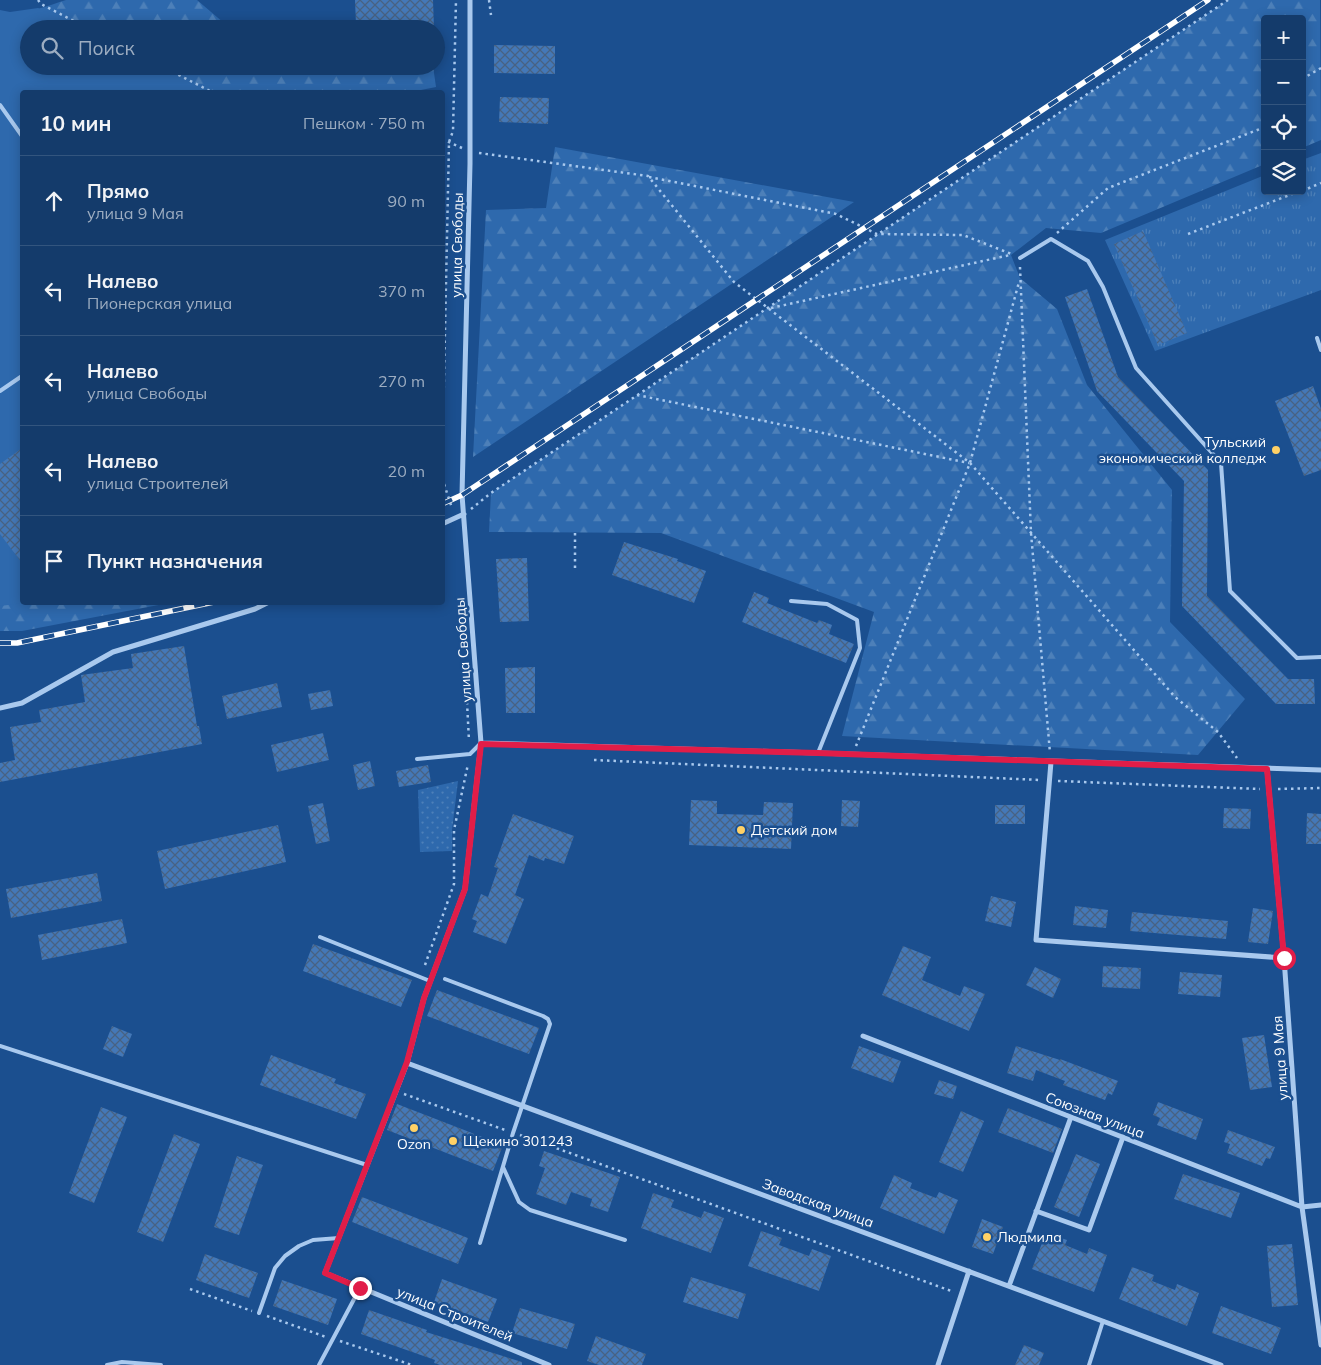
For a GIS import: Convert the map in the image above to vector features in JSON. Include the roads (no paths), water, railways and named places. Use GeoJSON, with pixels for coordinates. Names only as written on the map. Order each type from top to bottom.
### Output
{"type":"FeatureCollection","features":[{"type":"Feature","properties":{"kind":"street","name":"улица Свободы"},"geometry":{"type":"LineString","coordinates":[[325,1273],[407,1062],[424,998],[465,889],[481,744],[462,495],[470,152],[470,0]]}},
{"type":"Feature","properties":{"kind":"street"},"geometry":{"type":"LineString","coordinates":[[445,523],[464,514]]}},
{"type":"Feature","properties":{"kind":"street"},"geometry":{"type":"LineString","coordinates":[[0,708],[22,703],[113,652],[263,605]]}},
{"type":"Feature","properties":{"kind":"street"},"geometry":{"type":"LineString","coordinates":[[481,744],[853,754],[1245,769],[1321,770]]}},
{"type":"Feature","properties":{"kind":"street"},"geometry":{"type":"LineString","coordinates":[[1051,762],[1036,940],[1284,958]]}},
{"type":"Feature","properties":{"kind":"street","name":"улица 9 Мая"},"geometry":{"type":"LineString","coordinates":[[1267,769],[1284,958],[1302,1207],[1321,1345]]}},
{"type":"Feature","properties":{"kind":"street","name":"Союзная улица"},"geometry":{"type":"LineString","coordinates":[[863,1036],[1302,1207],[1321,1205]]}},
{"type":"Feature","properties":{"kind":"street","name":"Заводская улица"},"geometry":{"type":"LineString","coordinates":[[407,1062],[1222,1365]]}},
{"type":"Feature","properties":{"kind":"street"},"geometry":{"type":"LineString","coordinates":[[1008,1286],[1071,1117]]}},
{"type":"Feature","properties":{"kind":"street"},"geometry":{"type":"LineString","coordinates":[[1036,1211],[1089,1230],[1123,1137]]}},
{"type":"Feature","properties":{"kind":"street"},"geometry":{"type":"LineString","coordinates":[[938,1365],[969,1271]]}},
{"type":"Feature","properties":{"kind":"street","name":"улица Строителей"},"geometry":{"type":"LineString","coordinates":[[325,1273],[549,1365]]}},
{"type":"Feature","properties":{"kind":"lane"},"geometry":{"type":"LineString","coordinates":[[0,105],[20,133]]}},
{"type":"Feature","properties":{"kind":"lane"},"geometry":{"type":"LineString","coordinates":[[1020,258],[1051,239],[1088,261],[1102,287],[1136,368],[1221,462],[1230,590],[1297,658],[1321,657]]}},
{"type":"Feature","properties":{"kind":"lane"},"geometry":{"type":"LineString","coordinates":[[1317,338],[1321,350]]}},
{"type":"Feature","properties":{"kind":"lane"},"geometry":{"type":"LineString","coordinates":[[0,391],[20,377]]}},
{"type":"Feature","properties":{"kind":"lane"},"geometry":{"type":"LineString","coordinates":[[791,601],[827,604],[857,620],[860,648],[818,753]]}},
{"type":"Feature","properties":{"kind":"lane"},"geometry":{"type":"LineString","coordinates":[[417,759],[470,754],[481,744]]}},
{"type":"Feature","properties":{"kind":"lane"},"geometry":{"type":"LineString","coordinates":[[320,937],[430,982]]}},
{"type":"Feature","properties":{"kind":"lane"},"geometry":{"type":"LineString","coordinates":[[444,979],[548,1019],[550,1024],[502,1167],[480,1243]]}},
{"type":"Feature","properties":{"kind":"lane"},"geometry":{"type":"LineString","coordinates":[[0,1046],[368,1164]]}},
{"type":"Feature","properties":{"kind":"lane"},"geometry":{"type":"LineString","coordinates":[[502,1167],[519,1202],[530,1210],[625,1240]]}},
{"type":"Feature","properties":{"kind":"lane"},"geometry":{"type":"LineString","coordinates":[[259,1313],[275,1268],[285,1256],[299,1246],[313,1240],[339,1238]]}},
{"type":"Feature","properties":{"kind":"lane"},"geometry":{"type":"LineString","coordinates":[[319,1365],[360,1288]]}},
{"type":"Feature","properties":{"kind":"lane"},"geometry":{"type":"LineString","coordinates":[[1090,1365],[1103,1321]]}},
{"type":"Feature","properties":{"kind":"lane"},"geometry":{"type":"LineString","coordinates":[[107,1365],[122,1362],[161,1365]]}},
{"type":"Feature","properties":{"kind":"railway"},"geometry":{"type":"LineString","coordinates":[[445,503],[462,495],[1208,0]]}},
{"type":"Feature","properties":{"kind":"railway"},"geometry":{"type":"LineString","coordinates":[[0,643],[17,643],[200,605]]}},
{"type":"Feature","properties":{"kind":"place","name":"Тульский экономический колледж"},"geometry":{"type":"Point","coordinates":[1276,450]}},
{"type":"Feature","properties":{"kind":"place","name":"Детский дом"},"geometry":{"type":"Point","coordinates":[741,830]}},
{"type":"Feature","properties":{"kind":"place","name":"Ozon"},"geometry":{"type":"Point","coordinates":[414,1128]}},
{"type":"Feature","properties":{"kind":"place","name":"Щекино 301243"},"geometry":{"type":"Point","coordinates":[453,1141]}},
{"type":"Feature","properties":{"kind":"place","name":"Людмила"},"geometry":{"type":"Point","coordinates":[987,1237]}}]}
